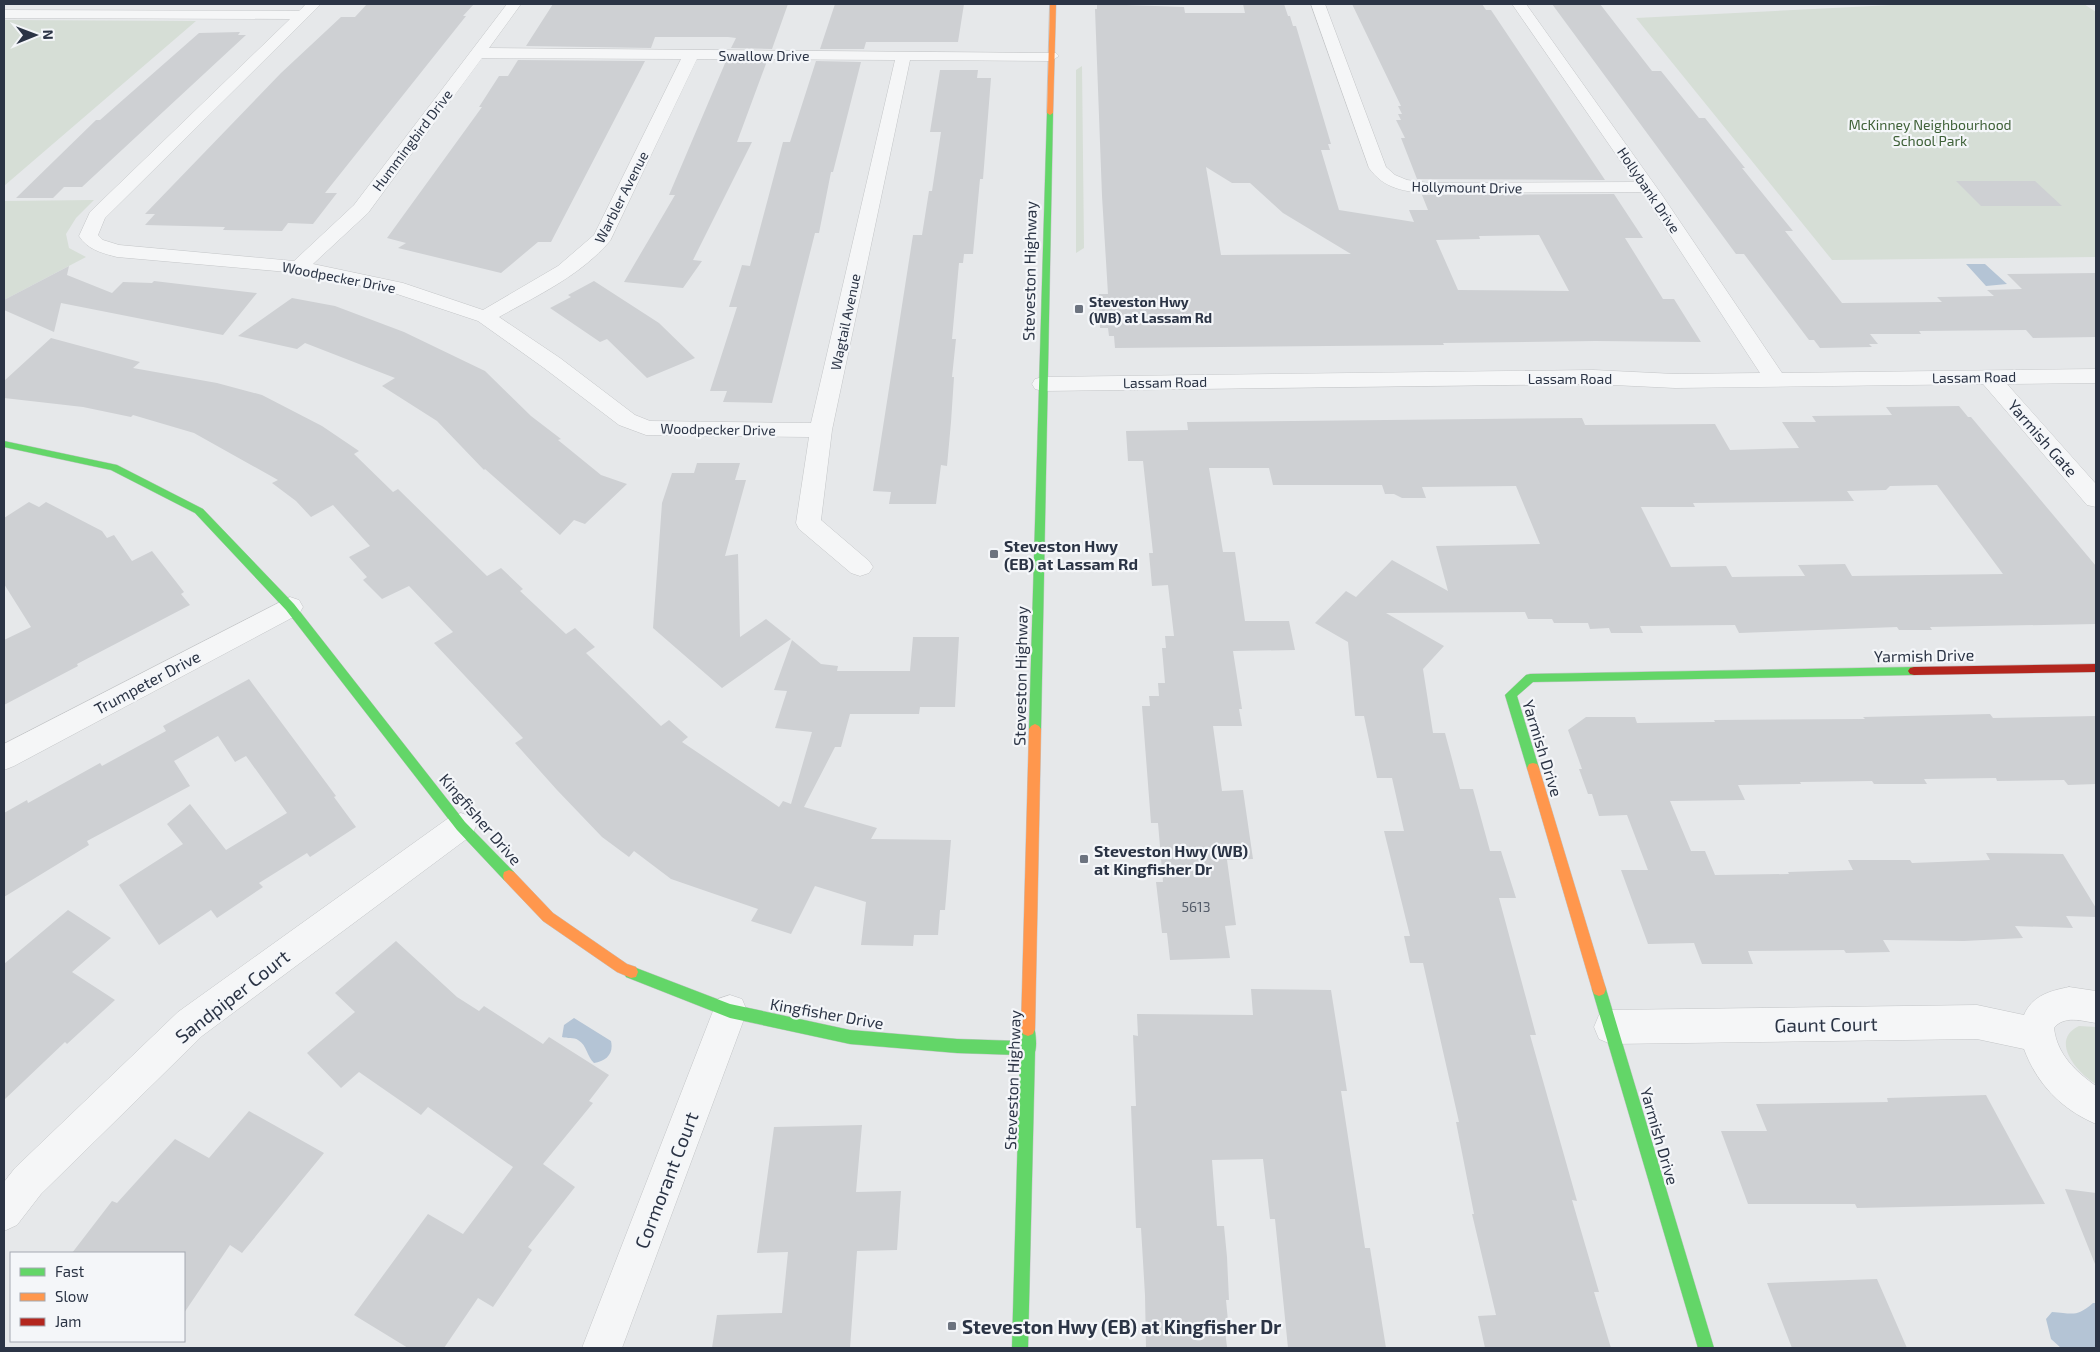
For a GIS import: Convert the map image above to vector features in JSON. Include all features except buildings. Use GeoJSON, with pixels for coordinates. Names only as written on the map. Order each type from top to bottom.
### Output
{"type":"FeatureCollection","features":[{"type":"Feature","properties":{"kind":"street"},"geometry":{"type":"LineString","coordinates":[[102,14],[115,4]]}},
{"type":"Feature","properties":{"kind":"street","name":"Hummingbird Drive"},"geometry":{"type":"LineString","coordinates":[[300,267],[361,209],[514,4]]}},
{"type":"Feature","properties":{"kind":"street","name":"Steveston Highway"},"geometry":{"type":"LineString","coordinates":[[1020,1348],[1029,1048],[1053,4]]}},
{"type":"Feature","properties":{"kind":"street","name":"Hollymount Drive"},"geometry":{"type":"LineString","coordinates":[[1318,4],[1378,168],[1393,186],[1429,188],[1647,187]]}},
{"type":"Feature","properties":{"kind":"street","name":"Hollybank Drive"},"geometry":{"type":"LineString","coordinates":[[1519,4],[1647,187],[1775,379]]}},
{"type":"Feature","properties":{"kind":"street"},"geometry":{"type":"LineString","coordinates":[[4,14],[308,10]]}},
{"type":"Feature","properties":{"kind":"street","name":"Woodpecker Drive"},"geometry":{"type":"LineString","coordinates":[[308,10],[97,216],[91,225],[88,236],[96,244],[117,251],[300,267],[396,287],[485,317],[552,363],[627,420],[646,428],[673,430],[821,430]]}},
{"type":"Feature","properties":{"kind":"street","name":"Swallow Drive"},"geometry":{"type":"LineString","coordinates":[[476,53],[903,57],[1051,56]]}},
{"type":"Feature","properties":{"kind":"street","name":"Warbler Avenue"},"geometry":{"type":"LineString","coordinates":[[485,317],[575,264],[595,249],[603,238],[691,55]]}},
{"type":"Feature","properties":{"kind":"street","name":"Wagtail Avenue"},"geometry":{"type":"LineString","coordinates":[[860,567],[808,523],[821,430],[903,57]]}},
{"type":"Feature","properties":{"kind":"street","name":"Lassam Road"},"geometry":{"type":"LineString","coordinates":[[1043,384],[1593,377],[1675,381],[2096,376]]}},
{"type":"Feature","properties":{"kind":"street","name":"Yarmish Gate"},"geometry":{"type":"LineString","coordinates":[[1989,377],[2096,500]]}},
{"type":"Feature","properties":{"kind":"street","name":"Kingfisher Drive"},"geometry":{"type":"LineString","coordinates":[[4,444],[114,467],[199,511],[290,607],[461,826],[556,922],[622,968],[730,1011],[850,1037],[957,1046],[1029,1048]]}},
{"type":"Feature","properties":{"kind":"street","name":"Trumpeter Drive"},"geometry":{"type":"LineString","coordinates":[[4,758],[290,607]]}},
{"type":"Feature","properties":{"kind":"street","name":"Yarmish Drive"},"geometry":{"type":"LineString","coordinates":[[1706,1348],[1510,696],[1530,678],[2096,668]]}},
{"type":"Feature","properties":{"kind":"street","name":"Sandpiper Court"},"geometry":{"type":"LineString","coordinates":[[4,1212],[28,1181],[190,1024],[461,826]]}},
{"type":"Feature","properties":{"kind":"street"},"geometry":{"type":"LineString","coordinates":[[2096,1007],[2082,1003],[2062,1003],[2048,1009],[2039,1021],[2038,1037],[2044,1055],[2056,1074],[2073,1091],[2096,1106]]}},
{"type":"Feature","properties":{"kind":"street","name":"Cormorant Court"},"geometry":{"type":"LineString","coordinates":[[602,1348],[730,1011]]}},
{"type":"Feature","properties":{"kind":"street","name":"Gaunt Court"},"geometry":{"type":"LineString","coordinates":[[1611,1027],[1977,1022],[2016,1029],[2038,1037]]}},
{"type":"Feature","properties":{"kind":"green space","name":"McKinney Neighbourhood School Park"},"geometry":{"type":"Polygon","coordinates":[[[1912,4],[2084,4],[2096,12],[2096,257],[1832,260],[1636,18],[1912,4]]]}},
{"type":"Feature","properties":{"kind":"green space"},"geometry":{"type":"Polygon","coordinates":[[[4,20],[196,21],[4,186],[4,20]]]}},
{"type":"Feature","properties":{"kind":"green space"},"geometry":{"type":"Polygon","coordinates":[[[1082,66],[1084,248],[1076,253],[1076,70],[1082,66]]]}},
{"type":"Feature","properties":{"kind":"green space"},"geometry":{"type":"Polygon","coordinates":[[[94,200],[76,218],[66,234],[69,248],[86,257],[4,300],[4,201],[94,200]]]}},
{"type":"Feature","properties":{"kind":"green space"},"geometry":{"type":"Polygon","coordinates":[[[2079,1026],[2096,1027],[2096,1084],[2074,1065],[2066,1048],[2066,1039],[2070,1032],[2079,1026]]]}},
{"type":"Feature","properties":{"kind":"water"},"geometry":{"type":"Polygon","coordinates":[[[1966,264],[1985,264],[2007,284],[1986,286],[1966,264]]]}},
{"type":"Feature","properties":{"kind":"water"},"geometry":{"type":"Polygon","coordinates":[[[574,1018],[611,1041],[610,1053],[605,1059],[594,1063],[581,1042],[562,1037],[564,1025],[574,1018]]]}},
{"type":"Feature","properties":{"kind":"water"},"geometry":{"type":"Polygon","coordinates":[[[2096,1303],[2096,1348],[2061,1348],[2051,1339],[2046,1319],[2052,1312],[2074,1314],[2096,1303]]]}},
{"type":"Feature","properties":{"kind":"traffic: fast"},"geometry":{"type":"LineString","coordinates":[[1035,729],[1050,113]]}},
{"type":"Feature","properties":{"kind":"traffic: fast"},"geometry":{"type":"LineString","coordinates":[[4,444],[114,467],[199,511],[290,607],[461,826],[509,876]]}},
{"type":"Feature","properties":{"kind":"traffic: fast"},"geometry":{"type":"LineString","coordinates":[[1533,768],[1511,695],[1530,678],[1914,671]]}},
{"type":"Feature","properties":{"kind":"traffic: fast"},"geometry":{"type":"LineString","coordinates":[[631,972],[730,1011],[850,1037],[957,1046],[1029,1048]]}},
{"type":"Feature","properties":{"kind":"traffic: fast"},"geometry":{"type":"LineString","coordinates":[[1599,989],[1706,1348]]}},
{"type":"Feature","properties":{"kind":"traffic: fast"},"geometry":{"type":"LineString","coordinates":[[1020,1348],[1028,1029]]}},
{"type":"Feature","properties":{"kind":"traffic: slow"},"geometry":{"type":"LineString","coordinates":[[1050,113],[1053,4]]}},
{"type":"Feature","properties":{"kind":"traffic: slow"},"geometry":{"type":"LineString","coordinates":[[1028,1029],[1035,729]]}},
{"type":"Feature","properties":{"kind":"traffic: slow"},"geometry":{"type":"LineString","coordinates":[[1533,768],[1599,989]]}},
{"type":"Feature","properties":{"kind":"traffic: slow"},"geometry":{"type":"LineString","coordinates":[[509,876],[548,917],[622,968],[631,972]]}},
{"type":"Feature","properties":{"kind":"traffic: jam"},"geometry":{"type":"LineString","coordinates":[[1914,671],[2096,668]]}},
{"type":"Feature","properties":{"kind":"place","name":"Steveston Hwy (WB) at Lassam Rd"},"geometry":{"type":"Point","coordinates":[1079,309]}},
{"type":"Feature","properties":{"kind":"place","name":"Steveston Hwy (EB) at Lassam Rd"},"geometry":{"type":"Point","coordinates":[994,554]}},
{"type":"Feature","properties":{"kind":"place","name":"Steveston Hwy (WB) at Kingfisher Dr"},"geometry":{"type":"Point","coordinates":[1084,859]}},
{"type":"Feature","properties":{"kind":"place","name":"Steveston Hwy (EB) at Kingfisher Dr"},"geometry":{"type":"Point","coordinates":[952,1326]}}]}
